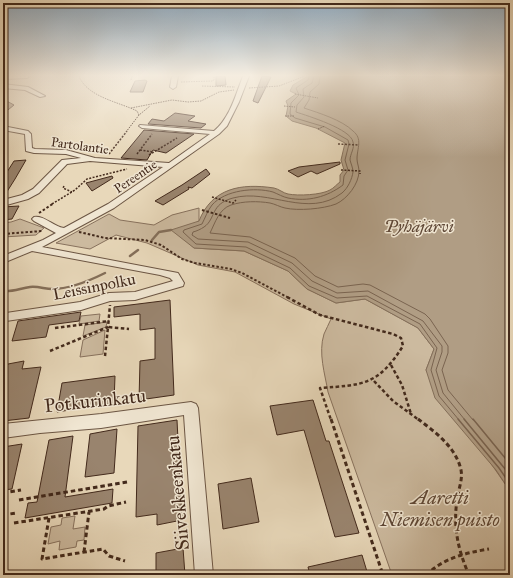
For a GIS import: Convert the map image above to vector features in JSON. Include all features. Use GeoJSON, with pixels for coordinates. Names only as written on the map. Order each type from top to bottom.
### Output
{"type":"FeatureCollection","features":[{"type":"Feature","properties":{"kind":"street","name":"Pereentie"},"geometry":{"type":"LineString","coordinates":[[3,260],[32,248],[60,230],[111,206],[217,133],[224,126],[235,103]]}},
{"type":"Feature","properties":{"kind":"street"},"geometry":{"type":"LineString","coordinates":[[142,126],[217,133]]}},
{"type":"Feature","properties":{"kind":"street","name":"Partolantie"},"geometry":{"type":"LineString","coordinates":[[3,128],[26,132],[28,134],[29,149],[31,150],[66,152],[93,160],[170,166]]}},
{"type":"Feature","properties":{"kind":"street"},"geometry":{"type":"LineString","coordinates":[[3,203],[25,197],[36,191],[65,162],[93,160]]}},
{"type":"Feature","properties":{"kind":"street"},"geometry":{"type":"LineString","coordinates":[[38,216],[60,230]]}},
{"type":"Feature","properties":{"kind":"street","name":"Leissinpolku"},"geometry":{"type":"LineString","coordinates":[[8,317],[81,306],[112,297],[135,296],[176,279],[32,248]]}},
{"type":"Feature","properties":{"kind":"street","name":"Potkurinkatu"},"geometry":{"type":"LineString","coordinates":[[3,431],[40,426],[101,421],[191,408]]}},
{"type":"Feature","properties":{"kind":"street","name":"Siivekkeenkatu"},"geometry":{"type":"LineString","coordinates":[[191,408],[204,575]]}},
{"type":"Feature","properties":{"kind":"path"},"geometry":{"type":"LineString","coordinates":[[117,103],[137,111],[139,115]]}},
{"type":"Feature","properties":{"kind":"path"},"geometry":{"type":"LineString","coordinates":[[131,108],[160,103]]}},
{"type":"Feature","properties":{"kind":"path"},"geometry":{"type":"LineString","coordinates":[[103,161],[123,138],[139,115],[151,105]]}},
{"type":"Feature","properties":{"kind":"path"},"geometry":{"type":"LineString","coordinates":[[284,106],[295,107]]}},
{"type":"Feature","properties":{"kind":"path"},"geometry":{"type":"LineString","coordinates":[[285,116],[294,116]]}},
{"type":"Feature","properties":{"kind":"path"},"geometry":{"type":"LineString","coordinates":[[318,129],[325,126]]}},
{"type":"Feature","properties":{"kind":"path"},"geometry":{"type":"LineString","coordinates":[[137,154],[152,134]]}},
{"type":"Feature","properties":{"kind":"path"},"geometry":{"type":"LineString","coordinates":[[149,155],[177,138]]}},
{"type":"Feature","properties":{"kind":"path"},"geometry":{"type":"LineString","coordinates":[[338,144],[359,145]]}},
{"type":"Feature","properties":{"kind":"path"},"geometry":{"type":"LineString","coordinates":[[140,150],[154,152]]}},
{"type":"Feature","properties":{"kind":"path"},"geometry":{"type":"LineString","coordinates":[[38,216],[72,192],[87,179],[136,167],[141,163]]}},
{"type":"Feature","properties":{"kind":"path"},"geometry":{"type":"LineString","coordinates":[[341,170],[360,171],[360,174]]}},
{"type":"Feature","properties":{"kind":"path"},"geometry":{"type":"LineString","coordinates":[[64,186],[62,188],[72,192]]}},
{"type":"Feature","properties":{"kind":"path"},"geometry":{"type":"LineString","coordinates":[[212,197],[232,203],[236,200]]}},
{"type":"Feature","properties":{"kind":"path"},"geometry":{"type":"LineString","coordinates":[[202,210],[230,218]]}},
{"type":"Feature","properties":{"kind":"path"},"geometry":{"type":"LineString","coordinates":[[3,234],[60,230]]}},
{"type":"Feature","properties":{"kind":"path"},"geometry":{"type":"LineString","coordinates":[[78,231],[105,238],[133,239],[155,243],[167,248],[182,259],[195,263],[231,269],[242,273],[320,314],[393,334],[401,338],[403,346],[391,365],[374,381],[357,385],[320,388],[383,575]]}},
{"type":"Feature","properties":{"kind":"path"},"geometry":{"type":"LineString","coordinates":[[105,356],[112,297]]}},
{"type":"Feature","properties":{"kind":"path"},"geometry":{"type":"LineString","coordinates":[[55,328],[109,321]]}},
{"type":"Feature","properties":{"kind":"path"},"geometry":{"type":"LineString","coordinates":[[50,352],[108,327],[129,329]]}},
{"type":"Feature","properties":{"kind":"path"},"geometry":{"type":"LineString","coordinates":[[391,365],[402,385],[411,415]]}},
{"type":"Feature","properties":{"kind":"path"},"geometry":{"type":"LineString","coordinates":[[374,381],[384,393],[439,437],[453,453],[461,468],[462,480],[457,495],[454,515],[454,532],[459,554],[469,575]]}},
{"type":"Feature","properties":{"kind":"path"},"geometry":{"type":"LineString","coordinates":[[19,500],[127,482]]}},
{"type":"Feature","properties":{"kind":"path"},"geometry":{"type":"LineString","coordinates":[[3,493],[21,490]]}},
{"type":"Feature","properties":{"kind":"path"},"geometry":{"type":"LineString","coordinates":[[14,523],[104,510],[108,506],[126,502]]}},
{"type":"Feature","properties":{"kind":"path"},"geometry":{"type":"LineString","coordinates":[[84,552],[89,512]]}},
{"type":"Feature","properties":{"kind":"path"},"geometry":{"type":"LineString","coordinates":[[3,515],[16,513]]}},
{"type":"Feature","properties":{"kind":"path"},"geometry":{"type":"LineString","coordinates":[[49,518],[42,559],[103,549],[109,556],[124,561]]}},
{"type":"Feature","properties":{"kind":"path"},"geometry":{"type":"LineString","coordinates":[[426,575],[433,568],[448,558],[459,554],[489,549]]}},
{"type":"Feature","properties":{"kind":"green space","name":"Aaretti Niemisen puisto"},"geometry":{"type":"Polygon","coordinates":[[[199,208],[199,221],[181,236],[194,248],[244,251],[288,271],[307,289],[336,303],[365,299],[418,328],[434,349],[426,370],[510,491],[510,575],[392,575],[328,392],[322,356],[322,341],[331,319],[294,304],[235,272],[198,265],[147,243],[116,235],[90,249],[56,243],[109,214],[120,220],[154,225],[172,215],[199,208]]]}},
{"type":"Feature","properties":{"kind":"green space"},"geometry":{"type":"Polygon","coordinates":[[[20,219],[44,228],[36,235],[3,237],[3,223],[20,219]]]}},
{"type":"Feature","properties":{"kind":"green space"},"geometry":{"type":"Polygon","coordinates":[[[100,314],[99,321],[79,324],[81,316],[100,314]]]}},
{"type":"Feature","properties":{"kind":"green space"},"geometry":{"type":"Polygon","coordinates":[[[107,322],[106,327],[83,336],[85,325],[107,322]]]}},
{"type":"Feature","properties":{"kind":"green space"},"geometry":{"type":"Polygon","coordinates":[[[105,330],[103,354],[80,357],[83,340],[105,330]]]}},
{"type":"Feature","properties":{"kind":"green space"},"geometry":{"type":"Polygon","coordinates":[[[75,516],[73,529],[85,527],[84,540],[77,541],[76,547],[59,550],[60,541],[48,544],[51,527],[61,525],[62,518],[75,516]]]}},
{"type":"Feature","properties":{"kind":"water","name":"Pyhäjärvi"},"geometry":{"type":"Polygon","coordinates":[[[287,103],[510,103],[510,491],[496,470],[435,398],[426,370],[434,349],[418,328],[365,299],[336,303],[307,289],[288,271],[244,251],[194,248],[171,230],[199,221],[212,201],[229,190],[250,186],[276,189],[288,194],[309,195],[326,192],[340,182],[340,175],[344,170],[341,160],[345,143],[316,128],[292,121],[286,116],[288,106],[287,103]]]}},
{"type":"Feature","properties":{"kind":"building"},"geometry":{"type":"Polygon","coordinates":[[[3,103],[10,103],[14,105],[3,114],[3,103]]]}},
{"type":"Feature","properties":{"kind":"building"},"geometry":{"type":"Polygon","coordinates":[[[175,113],[195,116],[188,121],[206,124],[201,128],[148,124],[152,119],[164,121],[175,113]]]}},
{"type":"Feature","properties":{"kind":"building"},"geometry":{"type":"Polygon","coordinates":[[[144,130],[194,134],[166,153],[153,150],[147,160],[121,158],[144,130]]]}},
{"type":"Feature","properties":{"kind":"building"},"geometry":{"type":"Polygon","coordinates":[[[26,160],[3,198],[3,172],[7,172],[14,161],[26,160]]]}},
{"type":"Feature","properties":{"kind":"building"},"geometry":{"type":"Polygon","coordinates":[[[340,162],[340,164],[317,174],[311,171],[298,177],[288,171],[299,167],[340,162]]]}},
{"type":"Feature","properties":{"kind":"building"},"geometry":{"type":"Polygon","coordinates":[[[206,169],[210,174],[192,188],[188,187],[189,189],[163,205],[155,201],[182,185],[206,169]]]}},
{"type":"Feature","properties":{"kind":"building"},"geometry":{"type":"Polygon","coordinates":[[[112,176],[113,178],[92,191],[86,183],[112,176]]]}},
{"type":"Feature","properties":{"kind":"building"},"geometry":{"type":"Polygon","coordinates":[[[19,206],[12,219],[3,220],[3,207],[19,206]]]}},
{"type":"Feature","properties":{"kind":"building"},"geometry":{"type":"Polygon","coordinates":[[[170,300],[174,395],[139,400],[140,361],[155,359],[155,328],[140,330],[140,314],[114,317],[114,307],[170,300]]]}},
{"type":"Feature","properties":{"kind":"building"},"geometry":{"type":"Polygon","coordinates":[[[81,312],[79,321],[49,325],[46,337],[12,341],[18,321],[81,312]]]}},
{"type":"Feature","properties":{"kind":"building"},"geometry":{"type":"Polygon","coordinates":[[[24,361],[22,369],[41,367],[29,418],[3,421],[3,379],[8,364],[24,361]]]}},
{"type":"Feature","properties":{"kind":"building"},"geometry":{"type":"Polygon","coordinates":[[[115,376],[114,403],[57,412],[62,383],[115,376]]]}},
{"type":"Feature","properties":{"kind":"building"},"geometry":{"type":"Polygon","coordinates":[[[313,400],[326,441],[329,441],[359,533],[335,537],[304,430],[277,435],[270,406],[313,400]]]}},
{"type":"Feature","properties":{"kind":"building"},"geometry":{"type":"Polygon","coordinates":[[[177,420],[182,520],[157,525],[157,514],[136,517],[138,426],[177,420]]]}},
{"type":"Feature","properties":{"kind":"building"},"geometry":{"type":"Polygon","coordinates":[[[117,429],[114,473],[85,477],[90,434],[117,429]]]}},
{"type":"Feature","properties":{"kind":"building"},"geometry":{"type":"Polygon","coordinates":[[[73,436],[65,497],[113,489],[112,503],[25,518],[28,503],[37,502],[49,440],[73,436]]]}},
{"type":"Feature","properties":{"kind":"building"},"geometry":{"type":"Polygon","coordinates":[[[22,444],[12,489],[3,490],[3,447],[22,444]]]}},
{"type":"Feature","properties":{"kind":"building"},"geometry":{"type":"Polygon","coordinates":[[[251,478],[259,522],[223,529],[218,484],[251,478]]]}},
{"type":"Feature","properties":{"kind":"building"},"geometry":{"type":"Polygon","coordinates":[[[183,548],[185,575],[156,575],[156,553],[183,548]]]}},
{"type":"Feature","properties":{"kind":"building"},"geometry":{"type":"Polygon","coordinates":[[[362,555],[368,575],[310,575],[308,567],[362,555]]]}},
{"type":"Feature","properties":{"kind":"waterway"},"geometry":{"type":"LineString","coordinates":[[152,240],[159,232],[171,230]]}},
{"type":"Feature","properties":{"kind":"waterway"},"geometry":{"type":"LineString","coordinates":[[130,256],[138,250]]}},
{"type":"Feature","properties":{"kind":"waterway"},"geometry":{"type":"LineString","coordinates":[[3,291],[33,287],[52,289],[66,288],[86,282],[105,273]]}}]}
